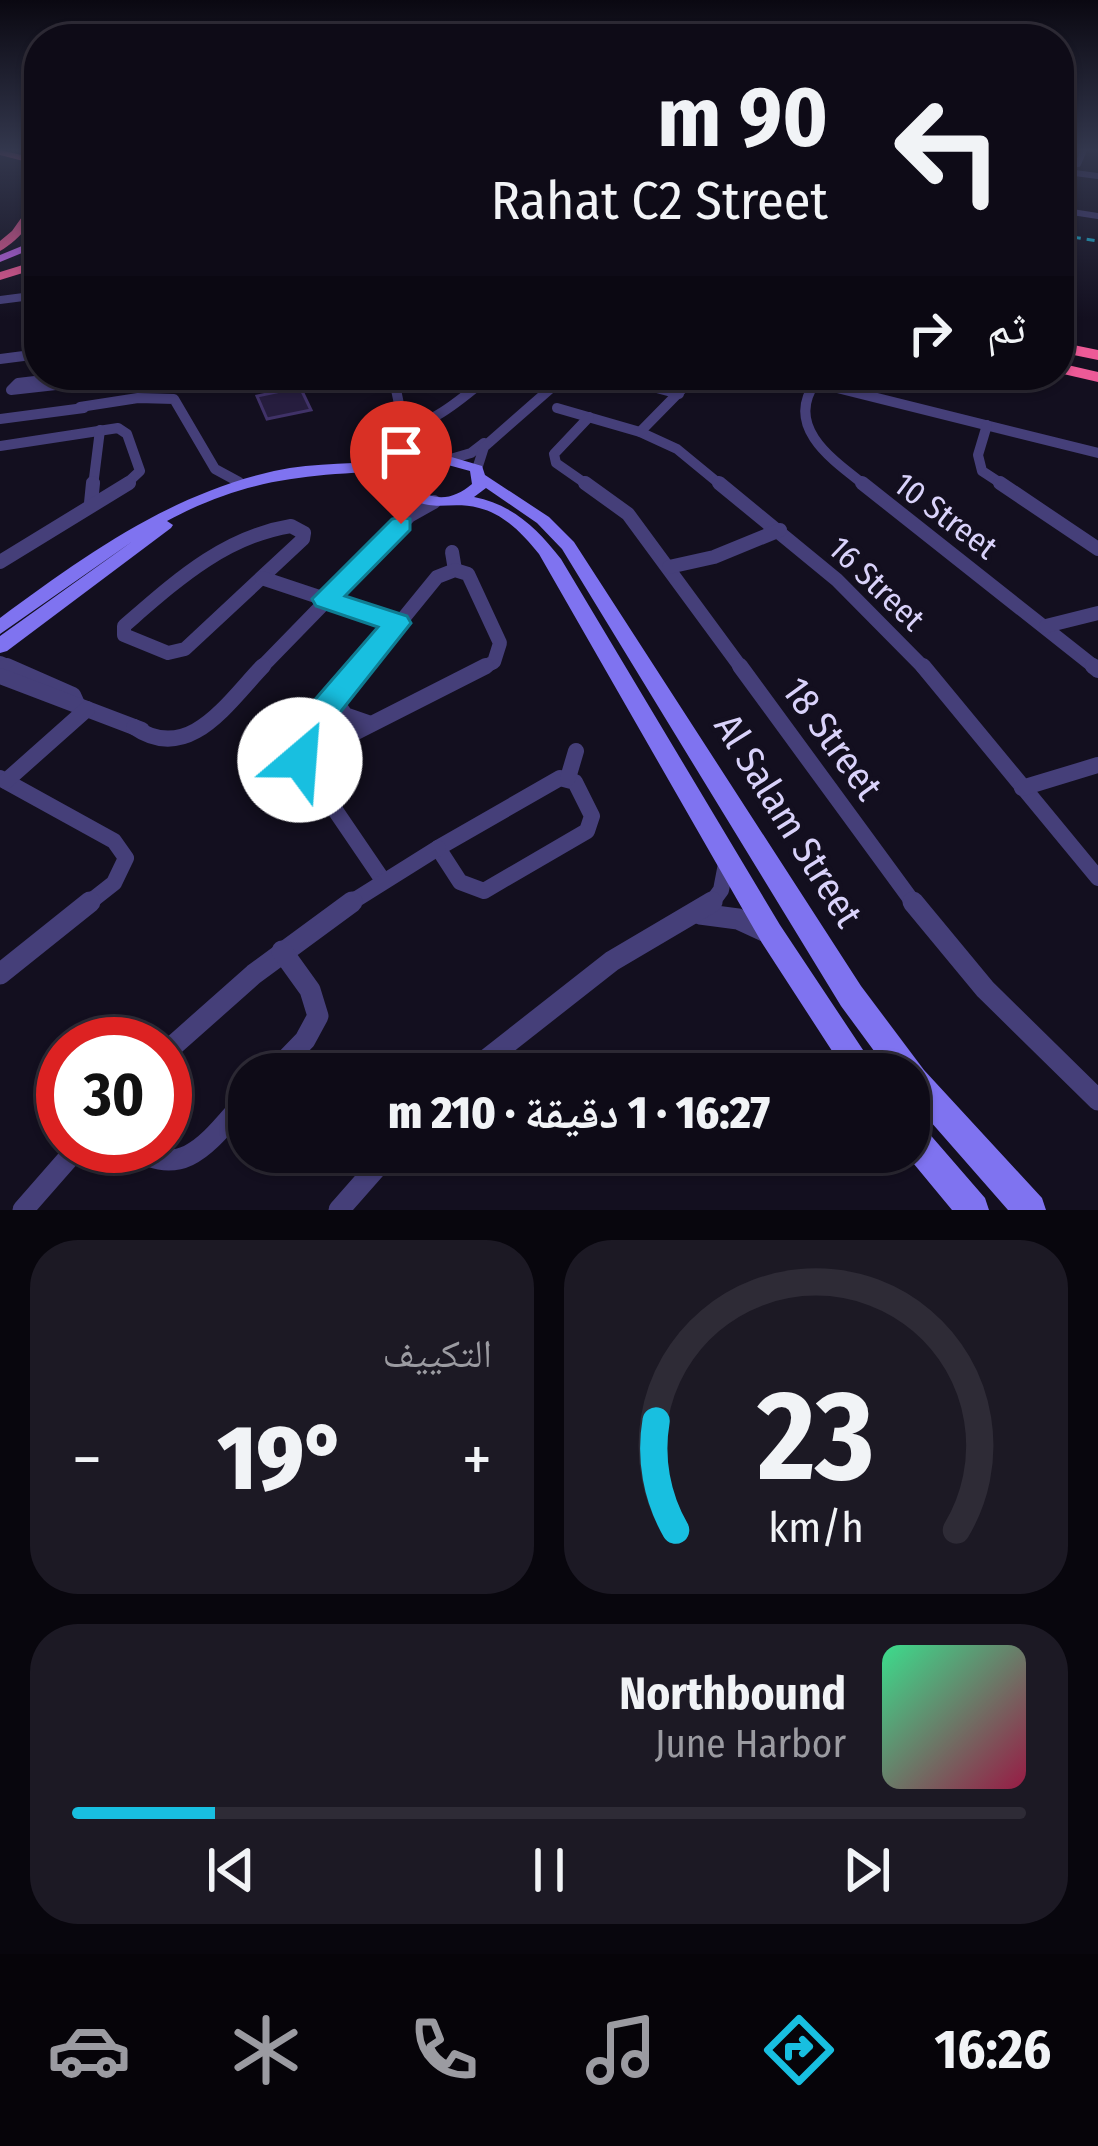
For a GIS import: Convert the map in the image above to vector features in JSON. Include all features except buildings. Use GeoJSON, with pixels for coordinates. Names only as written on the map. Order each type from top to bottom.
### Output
{"type":"FeatureCollection","features":[{"type":"Feature","properties":{"kind":"highway"},"geometry":{"type":"LineString","coordinates":[[1,260],[24,221]]}},
{"type":"Feature","properties":{"kind":"highway"},"geometry":{"type":"LineString","coordinates":[[1,260],[24,239]]}},
{"type":"Feature","properties":{"kind":"street"},"geometry":{"type":"LineString","coordinates":[[75,390],[76,408]]}},
{"type":"Feature","properties":{"kind":"street"},"geometry":{"type":"LineString","coordinates":[[396,390],[399,407],[434,418],[465,390]]}},
{"type":"Feature","properties":{"kind":"street"},"geometry":{"type":"LineString","coordinates":[[0,627],[131,530],[205,494],[238,482],[328,466],[420,466],[447,460],[476,451],[549,390]]}},
{"type":"Feature","properties":{"kind":"street"},"geometry":{"type":"LineString","coordinates":[[664,390],[679,394]]}},
{"type":"Feature","properties":{"kind":"street"},"geometry":{"type":"LineString","coordinates":[[640,432],[683,390]]}},
{"type":"Feature","properties":{"kind":"street","name":"10 Street"},"geometry":{"type":"LineString","coordinates":[[810,390],[803,417],[829,457],[1098,670]]}},
{"type":"Feature","properties":{"kind":"street"},"geometry":{"type":"LineString","coordinates":[[847,390],[1098,453]]}},
{"type":"Feature","properties":{"kind":"street"},"geometry":{"type":"LineString","coordinates":[[0,419],[147,398],[179,403],[210,466],[213,480],[205,494]]}},
{"type":"Feature","properties":{"kind":"street","name":"16 Street"},"geometry":{"type":"LineString","coordinates":[[557,408],[640,432],[677,449],[780,530],[885,625],[1098,878]]}},
{"type":"Feature","properties":{"kind":"street"},"geometry":{"type":"LineString","coordinates":[[45,439],[55,411]]}},
{"type":"Feature","properties":{"kind":"street","name":"18 Street"},"geometry":{"type":"LineString","coordinates":[[589,417],[553,458],[619,504],[934,931],[985,989],[1098,1100]]}},
{"type":"Feature","properties":{"kind":"street"},"geometry":{"type":"LineString","coordinates":[[0,663],[14,678],[134,727],[155,741],[198,733],[409,516],[474,491],[484,447],[510,423]]}},
{"type":"Feature","properties":{"kind":"street"},"geometry":{"type":"LineString","coordinates":[[987,425],[978,455],[982,471],[1098,549]]}},
{"type":"Feature","properties":{"kind":"street"},"geometry":{"type":"LineString","coordinates":[[91,503],[100,430]]}},
{"type":"Feature","properties":{"kind":"street"},"geometry":{"type":"LineString","coordinates":[[0,446],[124,430],[140,471],[129,483],[0,562]]}},
{"type":"Feature","properties":{"kind":"street","name":"Al Salam Street"},"geometry":{"type":"LineString","coordinates":[[447,460],[479,473],[543,520],[568,545],[851,996],[914,1080],[1030,1210]]}},
{"type":"Feature","properties":{"kind":"street"},"geometry":{"type":"LineString","coordinates":[[210,466],[220,477],[238,482]]}},
{"type":"Feature","properties":{"kind":"street"},"geometry":{"type":"LineString","coordinates":[[0,646],[152,532],[202,507],[278,484],[324,477],[368,476],[406,486],[409,475],[420,466]]}},
{"type":"Feature","properties":{"kind":"street","name":"Al Salam Street"},"geometry":{"type":"LineString","coordinates":[[406,486],[418,498],[498,508],[545,549],[771,934],[849,1053]]}},
{"type":"Feature","properties":{"kind":"street"},"geometry":{"type":"LineString","coordinates":[[280,526],[299,528],[303,539],[262,578],[177,652],[162,651],[122,631],[219,553],[280,526]]}},
{"type":"Feature","properties":{"kind":"street"},"geometry":{"type":"LineString","coordinates":[[669,567],[714,557],[780,530]]}},
{"type":"Feature","properties":{"kind":"street"},"geometry":{"type":"LineString","coordinates":[[452,552],[455,570]]}},
{"type":"Feature","properties":{"kind":"street"},"geometry":{"type":"LineString","coordinates":[[382,879],[300,760],[303,736],[437,577],[455,570]]}},
{"type":"Feature","properties":{"kind":"street"},"geometry":{"type":"LineString","coordinates":[[300,760],[368,723],[486,670],[499,653],[497,635],[471,579],[455,570]]}},
{"type":"Feature","properties":{"kind":"street"},"geometry":{"type":"LineString","coordinates":[[262,578],[397,623]]}},
{"type":"Feature","properties":{"kind":"street"},"geometry":{"type":"LineString","coordinates":[[1046,626],[1098,613]]}},
{"type":"Feature","properties":{"kind":"street"},"geometry":{"type":"LineString","coordinates":[[334,699],[344,715],[368,723]]}},
{"type":"Feature","properties":{"kind":"street"},"geometry":{"type":"LineString","coordinates":[[0,974],[114,883],[126,858],[114,841],[3,780],[82,707]]}},
{"type":"Feature","properties":{"kind":"street"},"geometry":{"type":"LineString","coordinates":[[568,778],[576,751]]}},
{"type":"Feature","properties":{"kind":"street"},"geometry":{"type":"LineString","coordinates":[[1022,788],[1098,765]]}},
{"type":"Feature","properties":{"kind":"street"},"geometry":{"type":"LineString","coordinates":[[192,1029],[282,951],[382,879],[436,845],[560,778],[568,778],[579,788],[592,816],[587,831],[492,887],[466,889],[436,845]]}},
{"type":"Feature","properties":{"kind":"street"},"geometry":{"type":"LineString","coordinates":[[495,1053],[612,961],[700,914],[721,890],[726,859]]}},
{"type":"Feature","properties":{"kind":"street"},"geometry":{"type":"LineString","coordinates":[[700,914],[737,919],[771,934]]}},
{"type":"Feature","properties":{"kind":"street"},"geometry":{"type":"LineString","coordinates":[[282,951],[313,992],[320,1018],[313,1033],[293,1053]]}},
{"type":"Feature","properties":{"kind":"street"},"geometry":{"type":"LineString","coordinates":[[192,1154],[228,1118]]}},
{"type":"Feature","properties":{"kind":"street"},"geometry":{"type":"LineString","coordinates":[[930,1159],[974,1210]]}},
{"type":"Feature","properties":{"kind":"street"},"geometry":{"type":"LineString","coordinates":[[23,1210],[55,1173]]}},
{"type":"Feature","properties":{"kind":"street"},"geometry":{"type":"LineString","coordinates":[[339,1210],[372,1173]]}},
{"type":"Feature","properties":{"kind":"railway"},"geometry":{"type":"LineString","coordinates":[[1074,237],[1098,241]]}},
{"type":"Feature","properties":{"kind":"route"},"geometry":{"type":"LineString","coordinates":[[300,760],[303,736],[397,623],[326,599],[401,524]]}}]}
